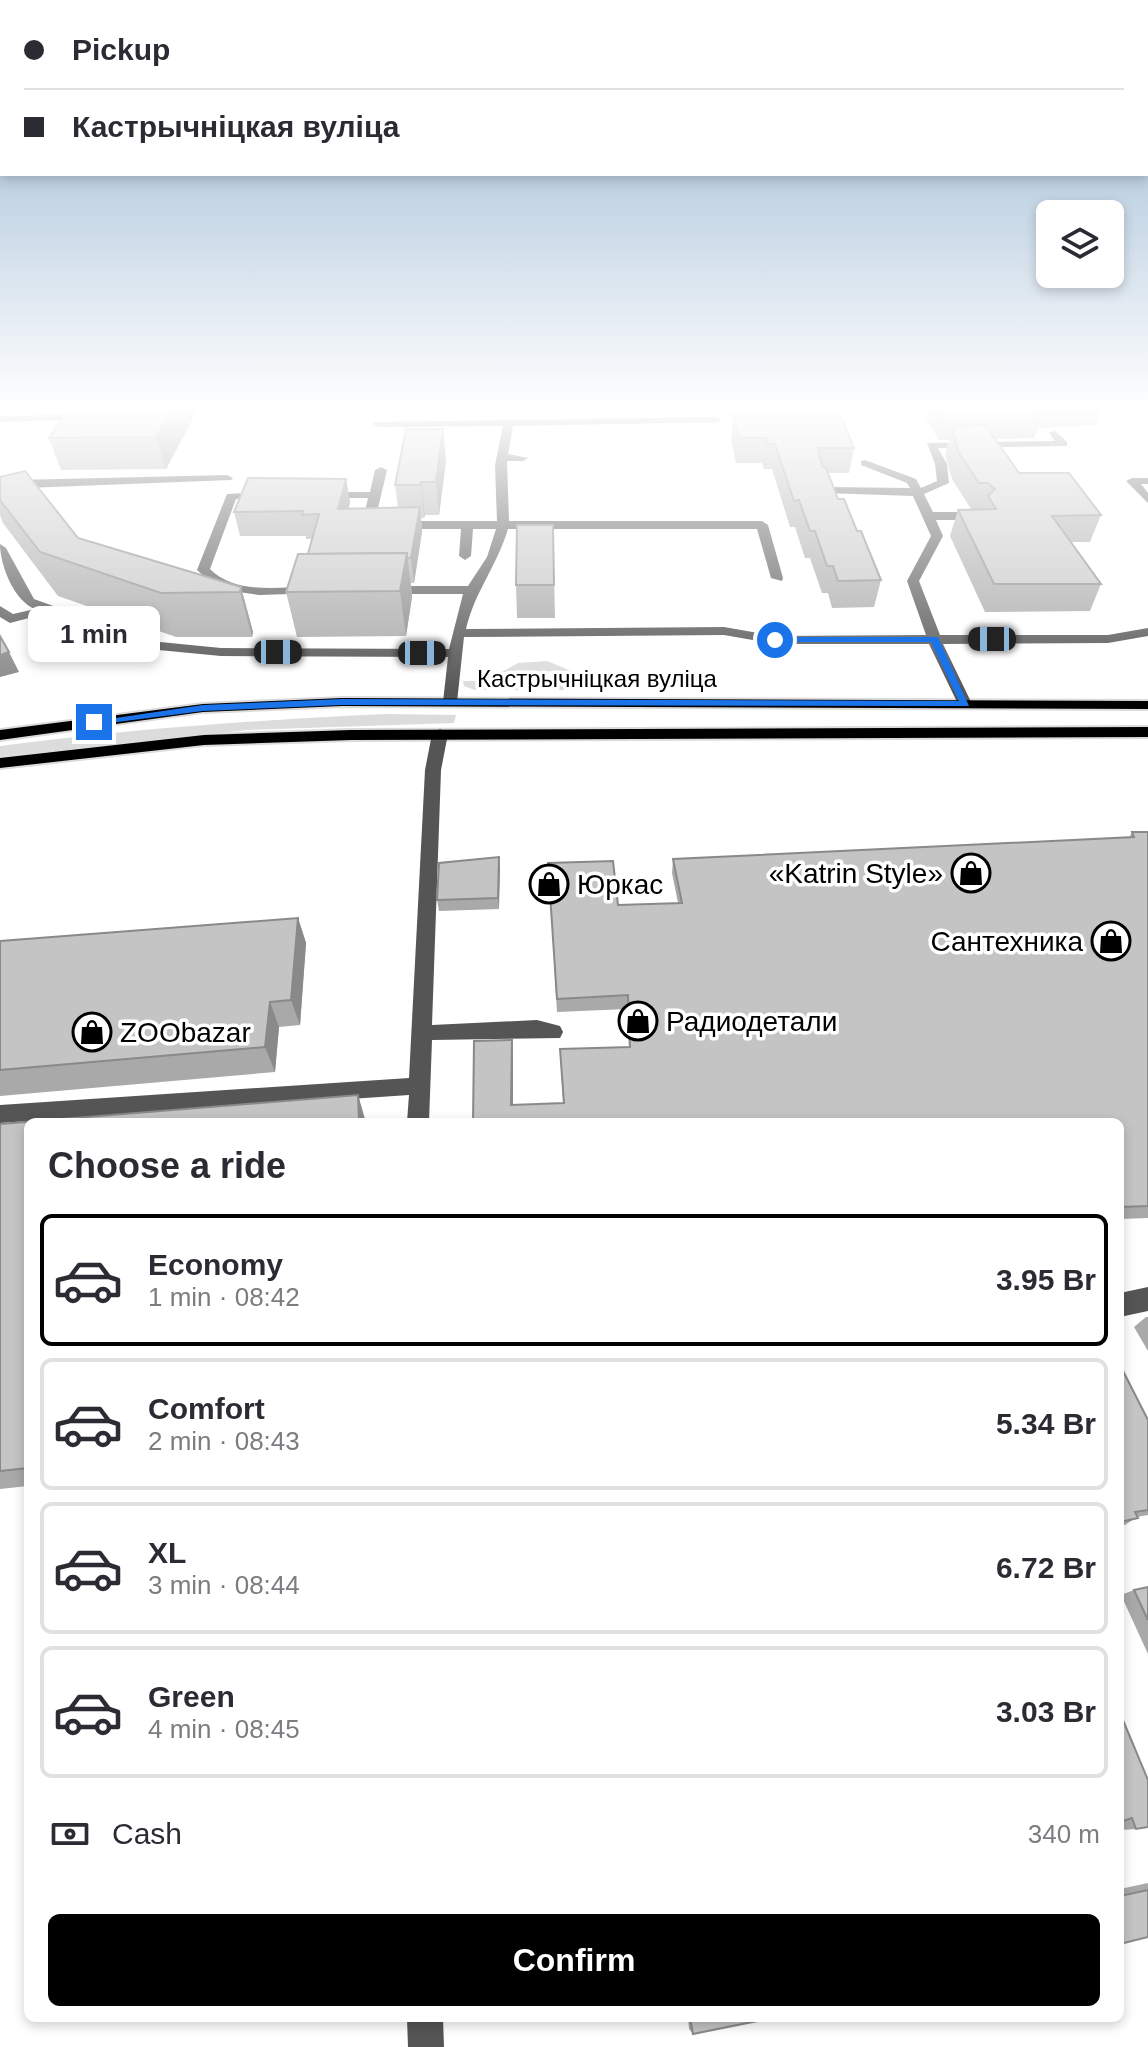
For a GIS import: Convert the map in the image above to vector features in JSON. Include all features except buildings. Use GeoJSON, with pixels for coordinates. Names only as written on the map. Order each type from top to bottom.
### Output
{"type":"FeatureCollection","features":[{"type":"Feature","properties":{"kind":"main road","name":"Кастрычніцкая вуліца"},"geometry":{"type":"LineString","coordinates":[[0,735],[203,708],[342,702],[1148,705]]}},
{"type":"Feature","properties":{"kind":"main road","name":"Кастрычніцкая вуліца"},"geometry":{"type":"LineString","coordinates":[[0,763],[204,740],[440,734],[1148,732]]}},
{"type":"Feature","properties":{"kind":"street"},"geometry":{"type":"LineString","coordinates":[[229,501],[203,570],[218,585],[259,591],[336,590]]}},
{"type":"Feature","properties":{"kind":"street"},"geometry":{"type":"LineString","coordinates":[[374,501],[368,525],[762,525],[777,578]]}},
{"type":"Feature","properties":{"kind":"street"},"geometry":{"type":"LineString","coordinates":[[450,702],[458,633],[466,600],[493,557],[503,524],[503,501]]}},
{"type":"Feature","properties":{"kind":"street"},"geometry":{"type":"LineString","coordinates":[[922,501],[937,536],[913,581],[934,639],[965,704]]}},
{"type":"Feature","properties":{"kind":"street"},"geometry":{"type":"LineString","coordinates":[[930,516],[978,516]]}},
{"type":"Feature","properties":{"kind":"street"},"geometry":{"type":"LineString","coordinates":[[465,556],[467,524]]}},
{"type":"Feature","properties":{"kind":"street"},"geometry":{"type":"LineString","coordinates":[[0,548],[29,602],[148,645],[221,652],[456,653]]}},
{"type":"Feature","properties":{"kind":"street"},"geometry":{"type":"LineString","coordinates":[[367,590],[475,590]]}},
{"type":"Feature","properties":{"kind":"street"},"geometry":{"type":"LineString","coordinates":[[0,610],[10,619],[49,609]]}},
{"type":"Feature","properties":{"kind":"street"},"geometry":{"type":"LineString","coordinates":[[458,633],[724,631],[775,640],[1108,639],[1148,632]]}},
{"type":"Feature","properties":{"kind":"street"},"geometry":{"type":"LineString","coordinates":[[418,1118],[433,770],[440,734]]}},
{"type":"Feature","properties":{"kind":"street"},"geometry":{"type":"LineString","coordinates":[[422,1033],[537,1028],[553,1032]]}},
{"type":"Feature","properties":{"kind":"street"},"geometry":{"type":"LineString","coordinates":[[0,1114],[419,1086]]}},
{"type":"Feature","properties":{"kind":"street"},"geometry":{"type":"LineString","coordinates":[[1124,1304],[1148,1299]]}},
{"type":"Feature","properties":{"kind":"street"},"geometry":{"type":"LineString","coordinates":[[425,2022],[426,2047]]}},
{"type":"Feature","properties":{"kind":"shaded area"},"geometry":{"type":"Polygon","coordinates":[[[547,661],[571,671],[502,672],[518,663],[547,661]]]}},
{"type":"Feature","properties":{"kind":"shaded area"},"geometry":{"type":"Polygon","coordinates":[[[616,675],[625,681],[570,690],[475,690],[464,686],[463,681],[566,680],[616,675]]]}},
{"type":"Feature","properties":{"kind":"shaded area"},"geometry":{"type":"Polygon","coordinates":[[[387,714],[456,715],[454,723],[248,730],[0,756],[0,746],[97,735],[241,722],[387,714]]]}},
{"type":"Feature","properties":{"kind":"place","name":"«Katrin Style»"},"geometry":{"type":"Point","coordinates":[971,873]}},
{"type":"Feature","properties":{"kind":"place","name":"Юркас"},"geometry":{"type":"Point","coordinates":[549,884]}},
{"type":"Feature","properties":{"kind":"place","name":"Сантехника"},"geometry":{"type":"Point","coordinates":[1111,941]}},
{"type":"Feature","properties":{"kind":"place","name":"Радиодетали"},"geometry":{"type":"Point","coordinates":[638,1021]}},
{"type":"Feature","properties":{"kind":"place","name":"ZOObazar"},"geometry":{"type":"Point","coordinates":[92,1032]}},
{"type":"Feature","properties":{"kind":"route"},"geometry":{"type":"LineString","coordinates":[[94,722],[203,708],[342,702],[965,704],[934,639],[775,640]]}}]}
